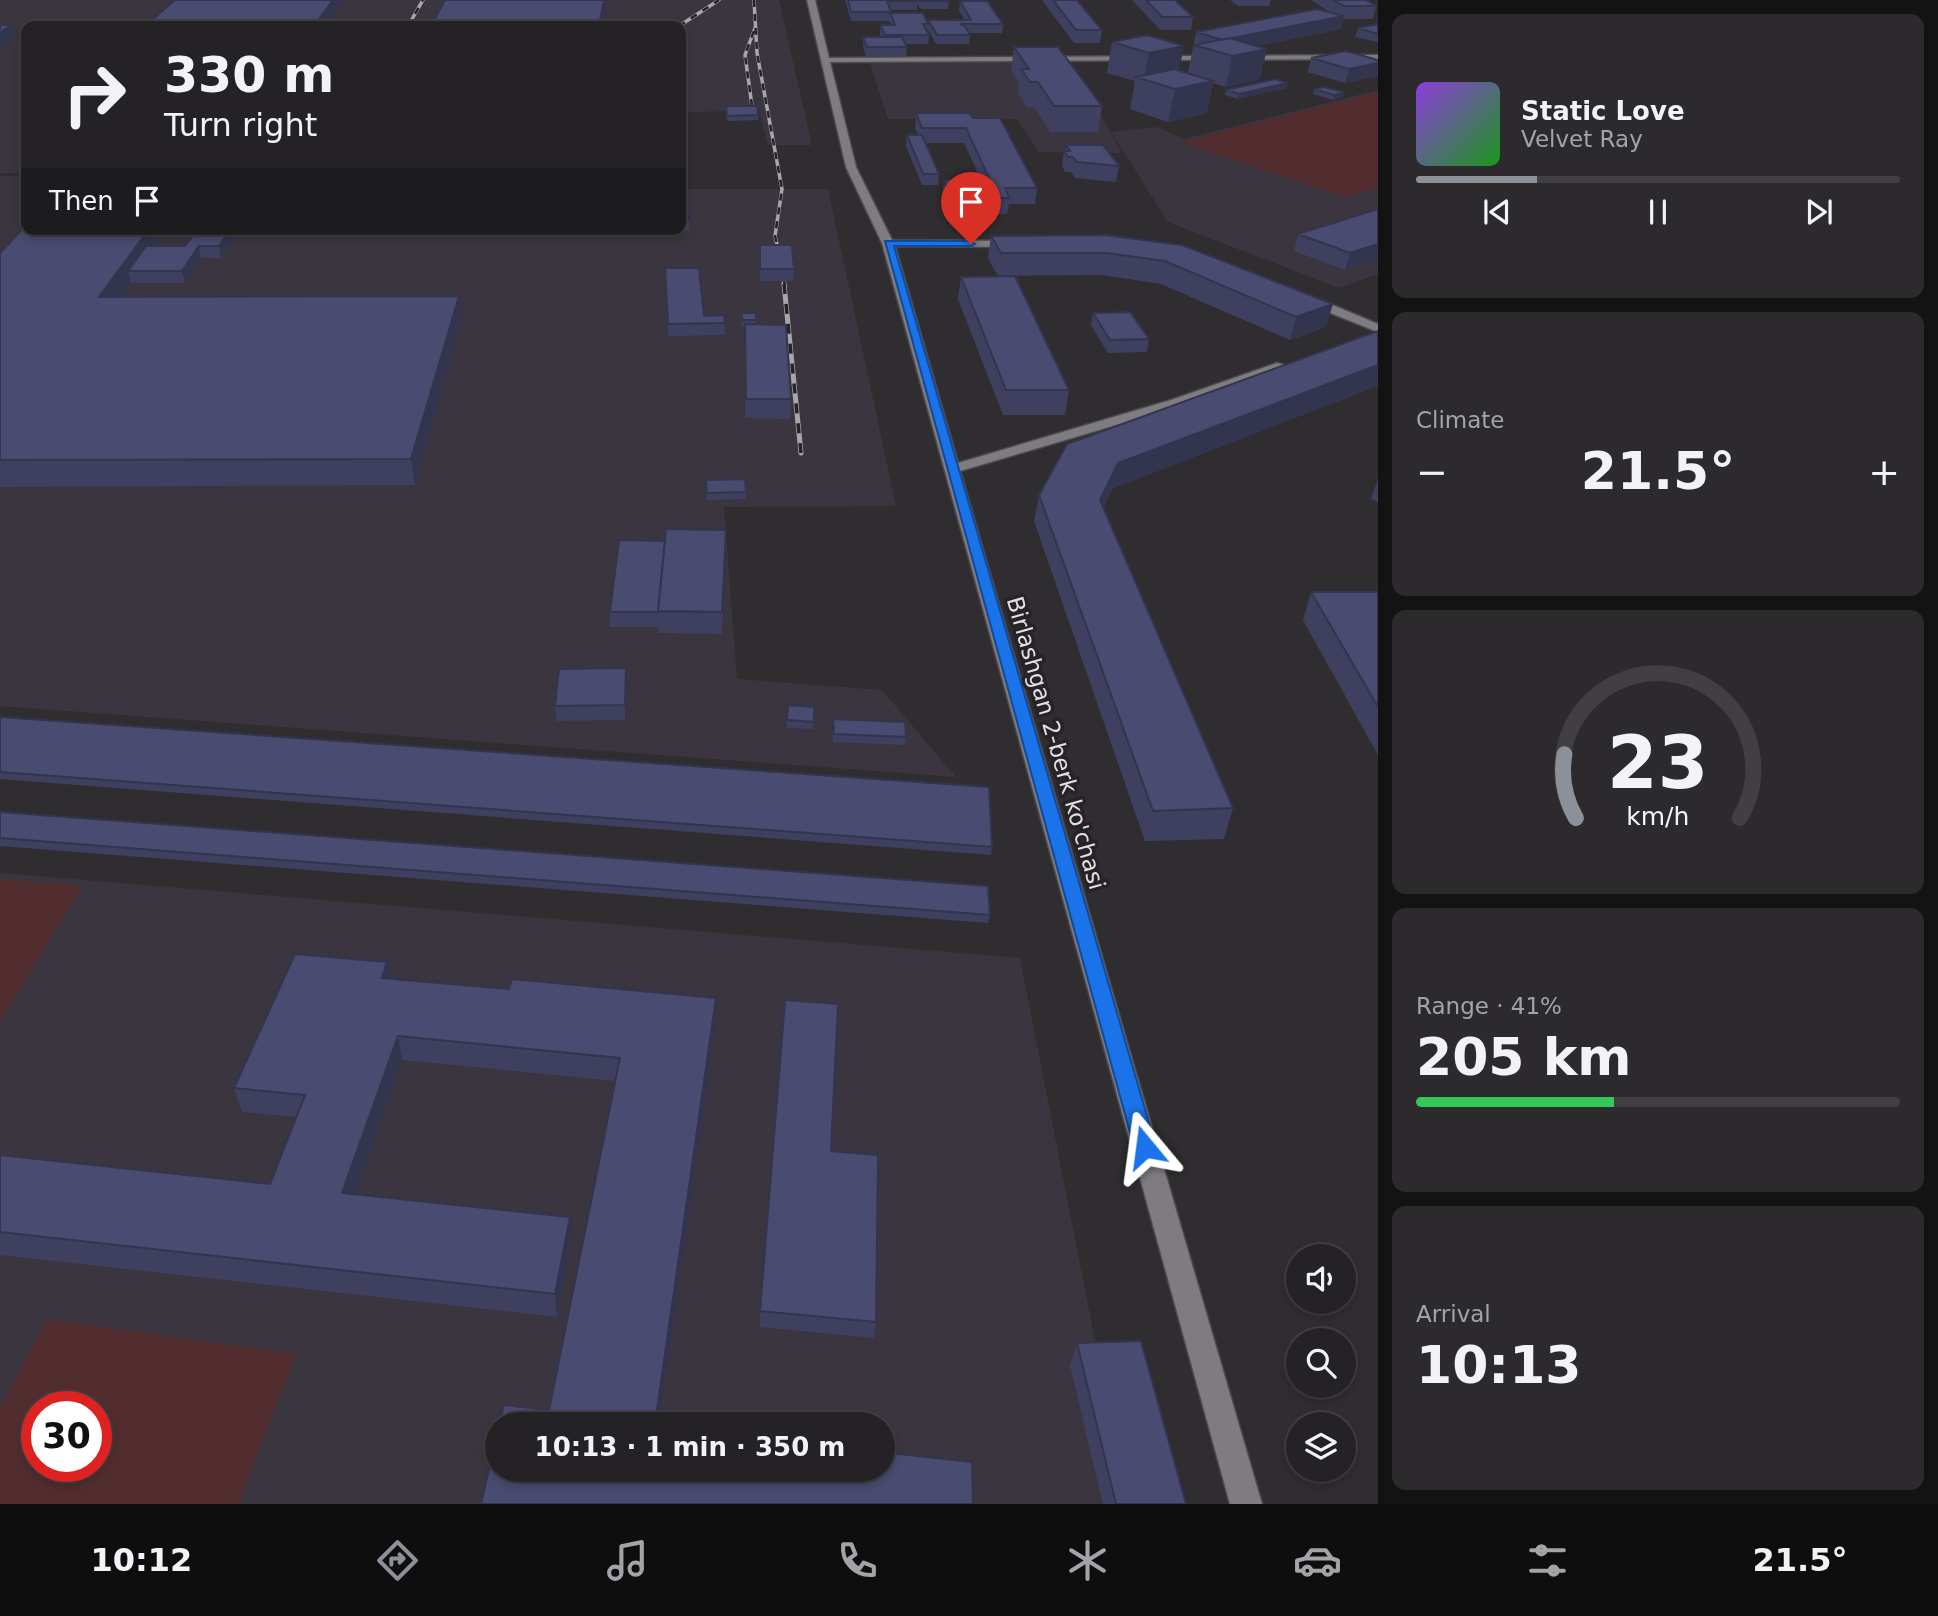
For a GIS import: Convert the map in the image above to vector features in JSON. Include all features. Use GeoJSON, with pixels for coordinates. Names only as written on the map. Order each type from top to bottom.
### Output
{"type":"FeatureCollection","features":[{"type":"Feature","properties":{"kind":"street","name":"Birlashgan 2-berk ko'chasi"},"geometry":{"type":"LineString","coordinates":[[811,0],[851,167],[888,243],[1246,1504]]}},
{"type":"Feature","properties":{"kind":"street"},"geometry":{"type":"LineString","coordinates":[[827,60],[1378,57]]}},
{"type":"Feature","properties":{"kind":"street"},"geometry":{"type":"LineString","coordinates":[[888,243],[1026,244]]}},
{"type":"Feature","properties":{"kind":"street"},"geometry":{"type":"LineString","coordinates":[[1300,296],[1374,333]]}},
{"type":"Feature","properties":{"kind":"street"},"geometry":{"type":"LineString","coordinates":[[953,469],[1176,403],[1301,359]]}},
{"type":"Feature","properties":{"kind":"shaded area"},"geometry":{"type":"Polygon","coordinates":[[[0,0],[779,0],[812,145],[768,145],[759,111],[686,112],[686,21],[21,21],[21,173],[0,173],[0,0]]]}},
{"type":"Feature","properties":{"kind":"shaded area"},"geometry":{"type":"Polygon","coordinates":[[[1071,62],[1122,153],[1039,152],[1017,119],[888,119],[870,63],[1071,62]]]}},
{"type":"Feature","properties":{"kind":"shaded area"},"geometry":{"type":"Polygon","coordinates":[[[1378,90],[1378,274],[1339,288],[1168,222],[1111,132],[1157,127],[1184,139],[1378,90]]]}},
{"type":"Feature","properties":{"kind":"shaded area"},"geometry":{"type":"Polygon","coordinates":[[[1373,93],[1378,94],[1378,187],[1346,197],[1181,142],[1373,93]]]}},
{"type":"Feature","properties":{"kind":"shaded area"},"geometry":{"type":"Polygon","coordinates":[[[0,176],[21,176],[21,235],[686,235],[686,189],[828,189],[896,506],[724,507],[737,679],[882,690],[956,777],[0,706],[0,176]]]}},
{"type":"Feature","properties":{"kind":"shaded area"},"geometry":{"type":"Polygon","coordinates":[[[0,873],[1020,958],[1127,1504],[0,1504],[0,873]]]}},
{"type":"Feature","properties":{"kind":"shaded area"},"geometry":{"type":"Polygon","coordinates":[[[0,879],[83,886],[0,1021],[0,879]]]}},
{"type":"Feature","properties":{"kind":"shaded area"},"geometry":{"type":"Polygon","coordinates":[[[47,1319],[296,1354],[238,1504],[0,1504],[0,1408],[47,1319]]]}},
{"type":"Feature","properties":{"kind":"building"},"geometry":{"type":"Polygon","coordinates":[[[175,0],[333,0],[318,21],[151,21],[175,0]]]}},
{"type":"Feature","properties":{"kind":"building"},"geometry":{"type":"Polygon","coordinates":[[[445,0],[604,0],[600,21],[434,21],[445,0]]]}},
{"type":"Feature","properties":{"kind":"building"},"geometry":{"type":"Polygon","coordinates":[[[848,0],[918,1],[887,1],[891,12],[851,12],[848,0]]]}},
{"type":"Feature","properties":{"kind":"building"},"geometry":{"type":"Polygon","coordinates":[[[1053,0],[1077,0],[1102,30],[1076,30],[1053,0]]]}},
{"type":"Feature","properties":{"kind":"building"},"geometry":{"type":"Polygon","coordinates":[[[1146,0],[1175,0],[1193,17],[1162,17],[1146,0]]]}},
{"type":"Feature","properties":{"kind":"building"},"geometry":{"type":"Polygon","coordinates":[[[1333,0],[1366,0],[1376,6],[1344,6],[1333,0]]]}},
{"type":"Feature","properties":{"kind":"building"},"geometry":{"type":"Polygon","coordinates":[[[960,1],[987,1],[1003,24],[960,24],[965,26],[970,35],[937,35],[928,20],[971,20],[960,1]]]}},
{"type":"Feature","properties":{"kind":"building"},"geometry":{"type":"Polygon","coordinates":[[[1317,9],[1344,16],[1222,40],[1196,32],[1317,9]]]}},
{"type":"Feature","properties":{"kind":"building"},"geometry":{"type":"Polygon","coordinates":[[[890,13],[923,13],[928,24],[923,24],[929,35],[885,35],[880,25],[895,25],[890,13]]]}},
{"type":"Feature","properties":{"kind":"building"},"geometry":{"type":"Polygon","coordinates":[[[1378,24],[1378,34],[1358,28],[1378,24]]]}},
{"type":"Feature","properties":{"kind":"building"},"geometry":{"type":"Polygon","coordinates":[[[0,25],[11,25],[0,33],[0,25]]]}},
{"type":"Feature","properties":{"kind":"building"},"geometry":{"type":"Polygon","coordinates":[[[1147,35],[1184,46],[1149,53],[1112,42],[1147,35]]]}},
{"type":"Feature","properties":{"kind":"building"},"geometry":{"type":"Polygon","coordinates":[[[863,37],[902,37],[907,47],[867,47],[863,37]]]}},
{"type":"Feature","properties":{"kind":"building"},"geometry":{"type":"Polygon","coordinates":[[[1229,38],[1267,49],[1232,56],[1194,45],[1229,38]]]}},
{"type":"Feature","properties":{"kind":"building"},"geometry":{"type":"Polygon","coordinates":[[[1014,47],[1058,47],[1102,106],[1054,106],[1038,82],[1030,82],[1021,69],[1029,69],[1014,47]]]}},
{"type":"Feature","properties":{"kind":"building"},"geometry":{"type":"Polygon","coordinates":[[[1346,51],[1378,60],[1378,63],[1349,69],[1311,58],[1346,51]]]}},
{"type":"Feature","properties":{"kind":"building"},"geometry":{"type":"Polygon","coordinates":[[[1174,69],[1213,81],[1175,89],[1136,77],[1174,69]]]}},
{"type":"Feature","properties":{"kind":"building"},"geometry":{"type":"Polygon","coordinates":[[[1275,79],[1288,83],[1239,94],[1226,90],[1275,79]]]}},
{"type":"Feature","properties":{"kind":"building"},"geometry":{"type":"Polygon","coordinates":[[[1324,87],[1344,92],[1334,95],[1314,89],[1324,87]]]}},
{"type":"Feature","properties":{"kind":"building"},"geometry":{"type":"Polygon","coordinates":[[[726,106],[757,106],[758,115],[727,116],[726,106]]]}},
{"type":"Feature","properties":{"kind":"building"},"geometry":{"type":"Polygon","coordinates":[[[916,113],[970,113],[973,118],[1000,118],[1037,188],[1005,188],[1009,198],[951,198],[944,180],[990,180],[966,128],[922,128],[916,113]]]}},
{"type":"Feature","properties":{"kind":"building"},"geometry":{"type":"Polygon","coordinates":[[[907,135],[922,135],[939,174],[923,174],[907,135]]]}},
{"type":"Feature","properties":{"kind":"building"},"geometry":{"type":"Polygon","coordinates":[[[1066,145],[1103,145],[1119,166],[1077,162],[1064,151],[1070,151],[1066,145]]]}},
{"type":"Feature","properties":{"kind":"building"},"geometry":{"type":"Polygon","coordinates":[[[686,193],[687,193],[689,220],[686,220],[686,193]]]}},
{"type":"Feature","properties":{"kind":"building"},"geometry":{"type":"Polygon","coordinates":[[[1378,209],[1378,244],[1350,253],[1298,234],[1378,209]]]}},
{"type":"Feature","properties":{"kind":"building"},"geometry":{"type":"Polygon","coordinates":[[[21,230],[21,235],[145,235],[99,297],[459,296],[411,459],[0,460],[0,253],[21,230]]]}},
{"type":"Feature","properties":{"kind":"building"},"geometry":{"type":"Polygon","coordinates":[[[193,235],[226,235],[219,246],[199,246],[182,271],[128,271],[146,246],[185,246],[193,235]]]}},
{"type":"Feature","properties":{"kind":"building"},"geometry":{"type":"Polygon","coordinates":[[[1105,235],[1182,245],[1333,304],[1296,317],[1165,261],[1106,253],[1001,253],[991,236],[1105,235]]]}},
{"type":"Feature","properties":{"kind":"building"},"geometry":{"type":"Polygon","coordinates":[[[760,245],[792,245],[794,269],[760,269],[760,245]]]}},
{"type":"Feature","properties":{"kind":"building"},"geometry":{"type":"Polygon","coordinates":[[[665,268],[699,268],[704,316],[724,315],[725,323],[668,324],[665,268]]]}},
{"type":"Feature","properties":{"kind":"building"},"geometry":{"type":"Polygon","coordinates":[[[1015,276],[1069,390],[1006,390],[961,277],[1015,276]]]}},
{"type":"Feature","properties":{"kind":"building"},"geometry":{"type":"Polygon","coordinates":[[[1130,312],[1149,339],[1110,340],[1093,313],[1130,312]]]}},
{"type":"Feature","properties":{"kind":"building"},"geometry":{"type":"Polygon","coordinates":[[[742,313],[756,313],[756,320],[742,320],[742,313]]]}},
{"type":"Feature","properties":{"kind":"building"},"geometry":{"type":"Polygon","coordinates":[[[745,324],[786,325],[791,399],[746,399],[745,324]]]}},
{"type":"Feature","properties":{"kind":"building"},"geometry":{"type":"Polygon","coordinates":[[[1378,331],[1378,365],[1118,463],[1100,500],[1233,808],[1153,811],[1039,495],[1067,444],[1378,331]]]}},
{"type":"Feature","properties":{"kind":"building"},"geometry":{"type":"Polygon","coordinates":[[[745,479],[746,492],[707,493],[706,480],[745,479]]]}},
{"type":"Feature","properties":{"kind":"building"},"geometry":{"type":"Polygon","coordinates":[[[666,529],[726,530],[722,612],[658,611],[666,529]]]}},
{"type":"Feature","properties":{"kind":"building"},"geometry":{"type":"Polygon","coordinates":[[[619,540],[665,541],[658,612],[610,612],[619,540]]]}},
{"type":"Feature","properties":{"kind":"building"},"geometry":{"type":"Polygon","coordinates":[[[1311,592],[1378,592],[1378,707],[1311,592]]]}},
{"type":"Feature","properties":{"kind":"building"},"geometry":{"type":"Polygon","coordinates":[[[626,668],[625,705],[555,706],[559,669],[626,668]]]}},
{"type":"Feature","properties":{"kind":"building"},"geometry":{"type":"Polygon","coordinates":[[[788,705],[814,707],[814,722],[787,720],[788,705]]]}},
{"type":"Feature","properties":{"kind":"building"},"geometry":{"type":"Polygon","coordinates":[[[0,717],[989,787],[992,847],[0,772],[0,717]]]}},
{"type":"Feature","properties":{"kind":"building"},"geometry":{"type":"Polygon","coordinates":[[[833,719],[905,722],[906,737],[834,734],[833,719]]]}},
{"type":"Feature","properties":{"kind":"building"},"geometry":{"type":"Polygon","coordinates":[[[0,812],[988,886],[990,915],[0,838],[0,812]]]}},
{"type":"Feature","properties":{"kind":"building"},"geometry":{"type":"Polygon","coordinates":[[[295,954],[387,962],[382,978],[509,989],[512,979],[716,998],[657,1412],[502,1412],[504,1405],[549,1410],[620,1058],[398,1036],[342,1193],[570,1217],[555,1294],[0,1232],[0,1155],[270,1184],[305,1095],[234,1088],[295,954]]]}},
{"type":"Feature","properties":{"kind":"building"},"geometry":{"type":"Polygon","coordinates":[[[785,1000],[838,1004],[831,1151],[878,1155],[876,1322],[760,1311],[785,1000]]]}},
{"type":"Feature","properties":{"kind":"building"},"geometry":{"type":"Polygon","coordinates":[[[1141,1341],[1186,1504],[1116,1504],[1077,1343],[1141,1341]]]}},
{"type":"Feature","properties":{"kind":"building"},"geometry":{"type":"Polygon","coordinates":[[[895,1453],[972,1462],[973,1504],[481,1504],[486,1482],[895,1482],[895,1453]]]}},
{"type":"Feature","properties":{"kind":"railway"},"geometry":{"type":"LineString","coordinates":[[411,21],[423,0]]}},
{"type":"Feature","properties":{"kind":"railway"},"geometry":{"type":"LineString","coordinates":[[686,21],[719,0]]}},
{"type":"Feature","properties":{"kind":"railway"},"geometry":{"type":"LineString","coordinates":[[754,0],[757,53],[782,189],[775,236],[780,257]]}},
{"type":"Feature","properties":{"kind":"railway"},"geometry":{"type":"LineString","coordinates":[[752,106],[745,55],[755,28]]}},
{"type":"Feature","properties":{"kind":"railway"},"geometry":{"type":"LineString","coordinates":[[784,281],[785,286]]}},
{"type":"Feature","properties":{"kind":"railway"},"geometry":{"type":"LineString","coordinates":[[784,284],[801,453]]}},
{"type":"Feature","properties":{"kind":"route"},"geometry":{"type":"LineString","coordinates":[[971,244],[888,243],[1145,1147]]}}]}
